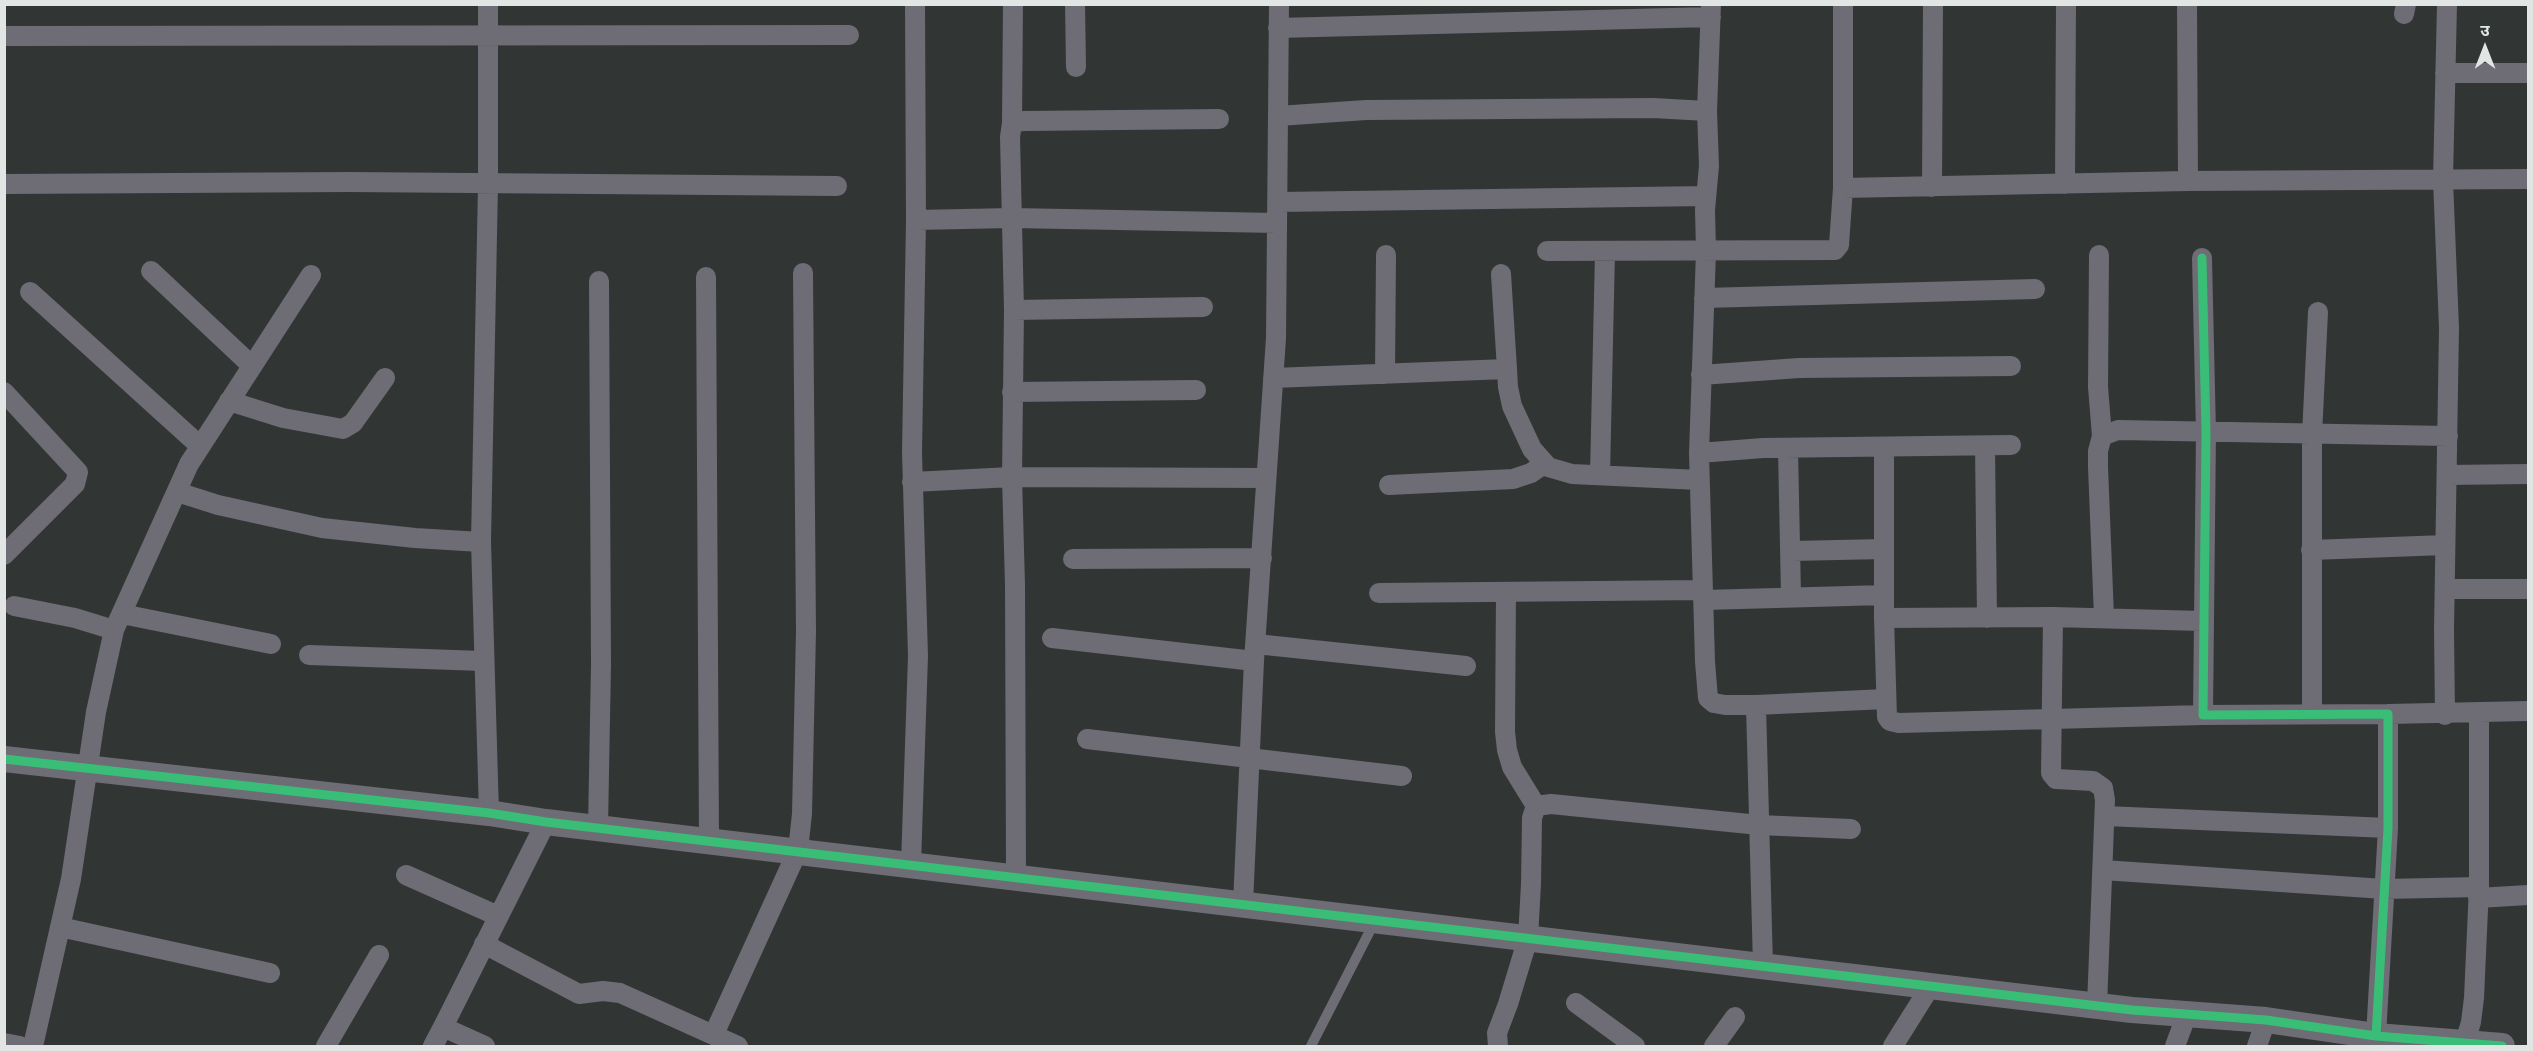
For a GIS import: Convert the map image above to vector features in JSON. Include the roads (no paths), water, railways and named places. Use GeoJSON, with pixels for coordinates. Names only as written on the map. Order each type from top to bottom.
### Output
{"type":"FeatureCollection","features":[{"type":"Feature","properties":{"kind":"street"},"geometry":{"type":"LineString","coordinates":[[488,4],[488,184],[481,542],[489,813]]}},
{"type":"Feature","properties":{"kind":"street"},"geometry":{"type":"LineString","coordinates":[[911,864],[918,656],[912,482],[916,220],[915,4]]}},
{"type":"Feature","properties":{"kind":"street"},"geometry":{"type":"LineString","coordinates":[[1013,4],[1010,136],[1014,310],[1012,477],[1015,585],[1016,876]]}},
{"type":"Feature","properties":{"kind":"street"},"geometry":{"type":"LineString","coordinates":[[1075,4],[1076,68]]}},
{"type":"Feature","properties":{"kind":"street"},"geometry":{"type":"LineString","coordinates":[[1244,903],[1249,758],[1276,327],[1279,4]]}},
{"type":"Feature","properties":{"kind":"street"},"geometry":{"type":"LineString","coordinates":[[1547,251],[1835,250],[1839,245],[1843,188],[1843,4]]}},
{"type":"Feature","properties":{"kind":"street"},"geometry":{"type":"LineString","coordinates":[[1932,187],[1933,4]]}},
{"type":"Feature","properties":{"kind":"street"},"geometry":{"type":"LineString","coordinates":[[2066,4],[2066,184]]}},
{"type":"Feature","properties":{"kind":"street"},"geometry":{"type":"LineString","coordinates":[[2187,4],[2188,181]]}},
{"type":"Feature","properties":{"kind":"street"},"geometry":{"type":"LineString","coordinates":[[2445,715],[2448,298],[2443,180],[2448,4]]}},
{"type":"Feature","properties":{"kind":"street"},"geometry":{"type":"LineString","coordinates":[[1278,28],[1711,11],[1699,453],[1708,698],[1714,703],[1725,705],[1886,699]]}},
{"type":"Feature","properties":{"kind":"street"},"geometry":{"type":"LineString","coordinates":[[4,36],[849,35]]}},
{"type":"Feature","properties":{"kind":"street"},"geometry":{"type":"LineString","coordinates":[[2445,73],[2529,73]]}},
{"type":"Feature","properties":{"kind":"street"},"geometry":{"type":"LineString","coordinates":[[1278,116],[1366,110],[1653,108],[1707,111]]}},
{"type":"Feature","properties":{"kind":"street"},"geometry":{"type":"LineString","coordinates":[[1012,123],[1219,119]]}},
{"type":"Feature","properties":{"kind":"street"},"geometry":{"type":"LineString","coordinates":[[1843,188],[2188,181],[2529,179]]}},
{"type":"Feature","properties":{"kind":"street"},"geometry":{"type":"LineString","coordinates":[[4,184],[349,182],[837,186]]}},
{"type":"Feature","properties":{"kind":"street"},"geometry":{"type":"LineString","coordinates":[[1278,202],[1706,196]]}},
{"type":"Feature","properties":{"kind":"street"},"geometry":{"type":"LineString","coordinates":[[916,220],[1012,218],[1277,223]]}},
{"type":"Feature","properties":{"kind":"street"},"geometry":{"type":"LineString","coordinates":[[1600,475],[1605,252]]}},
{"type":"Feature","properties":{"kind":"street"},"geometry":{"type":"LineString","coordinates":[[1385,374],[1386,255]]}},
{"type":"Feature","properties":{"kind":"street"},"geometry":{"type":"LineString","coordinates":[[2099,255],[2098,387],[2103,436],[2098,451],[2098,467],[2104,617]]}},
{"type":"Feature","properties":{"kind":"street"},"geometry":{"type":"LineString","coordinates":[[2202,258],[2206,433],[2202,621],[2203,715]]}},
{"type":"Feature","properties":{"kind":"street"},"geometry":{"type":"LineString","coordinates":[[151,271],[251,365]]}},
{"type":"Feature","properties":{"kind":"street"},"geometry":{"type":"LineString","coordinates":[[714,1034],[798,850],[802,814],[806,631],[803,273]]}},
{"type":"Feature","properties":{"kind":"street"},"geometry":{"type":"LineString","coordinates":[[1502,274],[1508,387],[1512,406],[1532,449],[1544,464],[1559,472],[1699,480]]}},
{"type":"Feature","properties":{"kind":"street"},"geometry":{"type":"LineString","coordinates":[[33,1047],[71,879],[87,770],[118,622],[200,446],[311,275]]}},
{"type":"Feature","properties":{"kind":"street"},"geometry":{"type":"LineString","coordinates":[[705,277],[709,840]]}},
{"type":"Feature","properties":{"kind":"street"},"geometry":{"type":"LineString","coordinates":[[598,828],[601,664],[599,281]]}},
{"type":"Feature","properties":{"kind":"street"},"geometry":{"type":"LineString","coordinates":[[1704,298],[2035,289]]}},
{"type":"Feature","properties":{"kind":"street"},"geometry":{"type":"LineString","coordinates":[[30,292],[200,446]]}},
{"type":"Feature","properties":{"kind":"street"},"geometry":{"type":"LineString","coordinates":[[1014,310],[1203,307]]}},
{"type":"Feature","properties":{"kind":"street"},"geometry":{"type":"LineString","coordinates":[[2312,713],[2312,435],[2318,312]]}},
{"type":"Feature","properties":{"kind":"street"},"geometry":{"type":"LineString","coordinates":[[1701,375],[1799,368],[2011,366]]}},
{"type":"Feature","properties":{"kind":"street"},"geometry":{"type":"LineString","coordinates":[[1273,378],[1507,369]]}},
{"type":"Feature","properties":{"kind":"street"},"geometry":{"type":"LineString","coordinates":[[230,402],[283,418],[343,429],[353,423],[385,378]]}},
{"type":"Feature","properties":{"kind":"street"},"geometry":{"type":"LineString","coordinates":[[1012,392],[1196,390]]}},
{"type":"Feature","properties":{"kind":"street"},"geometry":{"type":"LineString","coordinates":[[4,392],[78,472],[75,484],[4,555]]}},
{"type":"Feature","properties":{"kind":"street"},"geometry":{"type":"LineString","coordinates":[[2103,436],[2118,430],[2448,436]]}},
{"type":"Feature","properties":{"kind":"street"},"geometry":{"type":"LineString","coordinates":[[1699,453],[1788,448],[2011,445]]}},
{"type":"Feature","properties":{"kind":"street"},"geometry":{"type":"LineString","coordinates":[[1985,446],[1987,618]]}},
{"type":"Feature","properties":{"kind":"street"},"geometry":{"type":"LineString","coordinates":[[1884,447],[1884,618],[1887,717],[1890,721],[1899,723],[2312,713],[2445,715],[2529,711]]}},
{"type":"Feature","properties":{"kind":"street"},"geometry":{"type":"LineString","coordinates":[[1788,448],[1791,596]]}},
{"type":"Feature","properties":{"kind":"street"},"geometry":{"type":"LineString","coordinates":[[1389,485],[1513,479],[1544,464]]}},
{"type":"Feature","properties":{"kind":"street"},"geometry":{"type":"LineString","coordinates":[[2448,474],[2529,474]]}},
{"type":"Feature","properties":{"kind":"street"},"geometry":{"type":"LineString","coordinates":[[912,482],[1012,477],[1266,478]]}},
{"type":"Feature","properties":{"kind":"street"},"geometry":{"type":"LineString","coordinates":[[177,492],[218,505],[322,528],[415,538],[481,542]]}},
{"type":"Feature","properties":{"kind":"street"},"geometry":{"type":"LineString","coordinates":[[2312,549],[2445,545]]}},
{"type":"Feature","properties":{"kind":"street"},"geometry":{"type":"LineString","coordinates":[[1791,551],[1884,549]]}},
{"type":"Feature","properties":{"kind":"street"},"geometry":{"type":"LineString","coordinates":[[1073,559],[1263,558]]}},
{"type":"Feature","properties":{"kind":"street"},"geometry":{"type":"LineString","coordinates":[[2445,589],[2529,589]]}},
{"type":"Feature","properties":{"kind":"street"},"geometry":{"type":"LineString","coordinates":[[1379,593],[1884,595]]}},
{"type":"Feature","properties":{"kind":"street"},"geometry":{"type":"LineString","coordinates":[[1506,593],[1505,732],[1507,750],[1512,767],[1536,806]]}},
{"type":"Feature","properties":{"kind":"street"},"geometry":{"type":"LineString","coordinates":[[14,606],[75,618],[271,644]]}},
{"type":"Feature","properties":{"kind":"street"},"geometry":{"type":"LineString","coordinates":[[2053,617],[2052,777],[2062,780],[2093,781],[2100,786],[2104,794],[2097,1006]]}},
{"type":"Feature","properties":{"kind":"street"},"geometry":{"type":"LineString","coordinates":[[1884,618],[2104,617],[2202,621]]}},
{"type":"Feature","properties":{"kind":"street"},"geometry":{"type":"LineString","coordinates":[[1052,638],[1466,666]]}},
{"type":"Feature","properties":{"kind":"street"},"geometry":{"type":"LineString","coordinates":[[309,655],[483,661]]}},
{"type":"Feature","properties":{"kind":"street"},"geometry":{"type":"LineString","coordinates":[[1756,705],[1763,966]]}},
{"type":"Feature","properties":{"kind":"street"},"geometry":{"type":"LineString","coordinates":[[2464,1045],[2474,998],[2478,892],[2479,713]]}},
{"type":"Feature","properties":{"kind":"street"},"geometry":{"type":"LineString","coordinates":[[2364,1039],[2384,889],[2388,828],[2388,714]]}},
{"type":"Feature","properties":{"kind":"street"},"geometry":{"type":"LineString","coordinates":[[1087,739],[1402,776]]}},
{"type":"Feature","properties":{"kind":"street"},"geometry":{"type":"LineString","coordinates":[[4,759],[489,813],[546,822],[1244,903],[1930,987],[2097,1006],[2266,1020],[2364,1039],[2502,1047]]}},
{"type":"Feature","properties":{"kind":"street"},"geometry":{"type":"LineString","coordinates":[[1536,806],[1551,804],[1759,825],[1851,829]]}},
{"type":"Feature","properties":{"kind":"street"},"geometry":{"type":"LineString","coordinates":[[1498,1047],[1497,1033],[1509,1004],[1528,938],[1532,884],[1532,818],[1536,806]]}},
{"type":"Feature","properties":{"kind":"street"},"geometry":{"type":"LineString","coordinates":[[2105,816],[2388,828]]}},
{"type":"Feature","properties":{"kind":"street"},"geometry":{"type":"LineString","coordinates":[[433,1047],[546,822]]}},
{"type":"Feature","properties":{"kind":"street"},"geometry":{"type":"LineString","coordinates":[[2103,870],[2384,889],[2529,895]]}},
{"type":"Feature","properties":{"kind":"street"},"geometry":{"type":"LineString","coordinates":[[406,875],[498,916]]}},
{"type":"Feature","properties":{"kind":"street"},"geometry":{"type":"LineString","coordinates":[[60,927],[270,973]]}},
{"type":"Feature","properties":{"kind":"street"},"geometry":{"type":"LineString","coordinates":[[484,944],[579,994],[603,991],[620,993],[714,1034],[738,1047]]}},
{"type":"Feature","properties":{"kind":"street"},"geometry":{"type":"LineString","coordinates":[[326,1047],[379,955]]}},
{"type":"Feature","properties":{"kind":"street"},"geometry":{"type":"LineString","coordinates":[[1893,1047],[1930,987]]}},
{"type":"Feature","properties":{"kind":"street"},"geometry":{"type":"LineString","coordinates":[[1576,1003],[1635,1047]]}},
{"type":"Feature","properties":{"kind":"street"},"geometry":{"type":"LineString","coordinates":[[2175,1047],[2187,1014]]}},
{"type":"Feature","properties":{"kind":"street"},"geometry":{"type":"LineString","coordinates":[[1714,1047],[1736,1017]]}},
{"type":"Feature","properties":{"kind":"street"},"geometry":{"type":"LineString","coordinates":[[2257,1047],[2266,1020]]}},
{"type":"Feature","properties":{"kind":"street"},"geometry":{"type":"LineString","coordinates":[[443,1027],[485,1047]]}},
{"type":"Feature","properties":{"kind":"street"},"geometry":{"type":"LineString","coordinates":[[4,1043],[20,1047]]}},
{"type":"Feature","properties":{"kind":"lane"},"geometry":{"type":"LineString","coordinates":[[1311,1047],[1375,920]]}}]}
